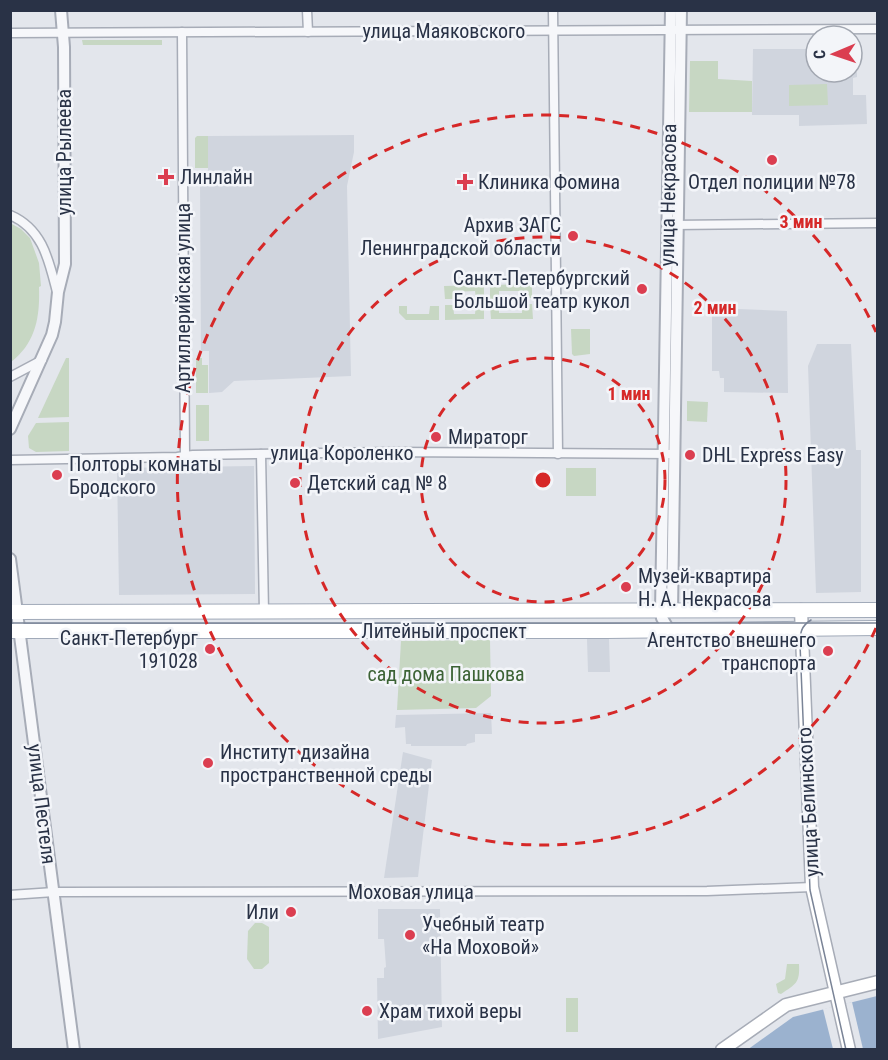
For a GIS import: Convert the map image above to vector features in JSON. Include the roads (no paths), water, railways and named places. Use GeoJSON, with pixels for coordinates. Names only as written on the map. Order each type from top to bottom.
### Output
{"type":"FeatureCollection","features":[{"type":"Feature","properties":{"kind":"main road","name":"улица Белинского"},"geometry":{"type":"LineString","coordinates":[[801,610],[812,887],[849,1050]]}},
{"type":"Feature","properties":{"kind":"main road","name":"Литейный проспект"},"geometry":{"type":"LineString","coordinates":[[14,612],[878,610]]}},
{"type":"Feature","properties":{"kind":"main road","name":"Литейный проспект"},"geometry":{"type":"LineString","coordinates":[[15,631],[878,628]]}},
{"type":"Feature","properties":{"kind":"main road"},"geometry":{"type":"LineString","coordinates":[[722,1050],[786,1005],[878,982]]}},
{"type":"Feature","properties":{"kind":"street","name":"улица Рылеева"},"geometry":{"type":"LineString","coordinates":[[10,429],[42,360],[55,321],[58,292],[65,264],[61,10]]}},
{"type":"Feature","properties":{"kind":"street"},"geometry":{"type":"LineString","coordinates":[[307,10],[308,32]]}},
{"type":"Feature","properties":{"kind":"street"},"geometry":{"type":"LineString","coordinates":[[553,10],[558,454]]}},
{"type":"Feature","properties":{"kind":"street","name":"улица Некрасова"},"geometry":{"type":"LineString","coordinates":[[671,10],[676,31]]}},
{"type":"Feature","properties":{"kind":"street","name":"улица Некрасова"},"geometry":{"type":"LineString","coordinates":[[669,630],[662,618],[667,611],[676,31],[681,10]]}},
{"type":"Feature","properties":{"kind":"street","name":"улица Маяковского"},"geometry":{"type":"LineString","coordinates":[[10,33],[878,29]]}},
{"type":"Feature","properties":{"kind":"street","name":"Артиллерийская улица"},"geometry":{"type":"LineString","coordinates":[[182,32],[185,456]]}},
{"type":"Feature","properties":{"kind":"street"},"geometry":{"type":"LineString","coordinates":[[10,215],[26,223],[37,235],[50,265],[58,292]]}},
{"type":"Feature","properties":{"kind":"street"},"geometry":{"type":"LineString","coordinates":[[673,225],[878,223]]}},
{"type":"Feature","properties":{"kind":"street"},"geometry":{"type":"LineString","coordinates":[[10,376],[42,360]]}},
{"type":"Feature","properties":{"kind":"street"},"geometry":{"type":"LineString","coordinates":[[261,454],[264,612]]}},
{"type":"Feature","properties":{"kind":"street","name":"улица Короленко"},"geometry":{"type":"LineString","coordinates":[[10,460],[261,454],[669,454]]}},
{"type":"Feature","properties":{"kind":"street","name":"улица Пестеля"},"geometry":{"type":"LineString","coordinates":[[10,559],[15,631],[54,892],[74,1050]]}},
{"type":"Feature","properties":{"kind":"street","name":"Моховая улица"},"geometry":{"type":"LineString","coordinates":[[10,895],[54,892],[684,891],[812,887]]}},
{"type":"Feature","properties":{"kind":"water"},"geometry":{"type":"Polygon","coordinates":[[[877,996],[877,1049],[747,1050],[793,1017],[877,996]]]}},
{"type":"Feature","properties":{"kind":"tram line"},"geometry":{"type":"LineString","coordinates":[[811,620],[805,625],[800,636],[810,890],[846,1050]]}},
{"type":"Feature","properties":{"kind":"tram line"},"geometry":{"type":"LineString","coordinates":[[10,623],[878,623]]}},
{"type":"Feature","properties":{"kind":"place","name":"Отдел полиции №78"},"geometry":{"type":"Point","coordinates":[772,160]}},
{"type":"Feature","properties":{"kind":"place","name":"Линлайн"},"geometry":{"type":"Point","coordinates":[166,177]}},
{"type":"Feature","properties":{"kind":"place","name":"Клиника Фомина"},"geometry":{"type":"Point","coordinates":[465,182]}},
{"type":"Feature","properties":{"kind":"place","name":"Архив ЗАГС Ленинградской области"},"geometry":{"type":"Point","coordinates":[573,236]}},
{"type":"Feature","properties":{"kind":"place","name":"Санкт-Петербургский Большой театр кукол"},"geometry":{"type":"Point","coordinates":[642,289]}},
{"type":"Feature","properties":{"kind":"place","name":"Мираторг"},"geometry":{"type":"Point","coordinates":[436,437]}},
{"type":"Feature","properties":{"kind":"place","name":"DHL Express Easy"},"geometry":{"type":"Point","coordinates":[690,455]}},
{"type":"Feature","properties":{"kind":"place","name":"Полторы комнаты Бродского"},"geometry":{"type":"Point","coordinates":[57,475]}},
{"type":"Feature","properties":{"kind":"place","name":"Детский сад № 8"},"geometry":{"type":"Point","coordinates":[295,483]}},
{"type":"Feature","properties":{"kind":"place","name":"Музей-квартира Н. А. Некрасова"},"geometry":{"type":"Point","coordinates":[626,587]}},
{"type":"Feature","properties":{"kind":"place","name":"Санкт-Петербург 191028"},"geometry":{"type":"Point","coordinates":[210,649]}},
{"type":"Feature","properties":{"kind":"place","name":"Агентство внешнего транспорта"},"geometry":{"type":"Point","coordinates":[828,651]}},
{"type":"Feature","properties":{"kind":"place","name":"Институт дизайна пространственной среды"},"geometry":{"type":"Point","coordinates":[208,763]}},
{"type":"Feature","properties":{"kind":"place","name":"Или"},"geometry":{"type":"Point","coordinates":[291,912]}},
{"type":"Feature","properties":{"kind":"place","name":"Учебный театр «На Моховой»"},"geometry":{"type":"Point","coordinates":[410,935]}},
{"type":"Feature","properties":{"kind":"place","name":"Храм тихой веры"},"geometry":{"type":"Point","coordinates":[367,1011]}},
{"type":"Feature","properties":{"kind":"park label","name":"сад дома Пашкова"},"geometry":{"type":"Point","coordinates":[446,674]}}]}
